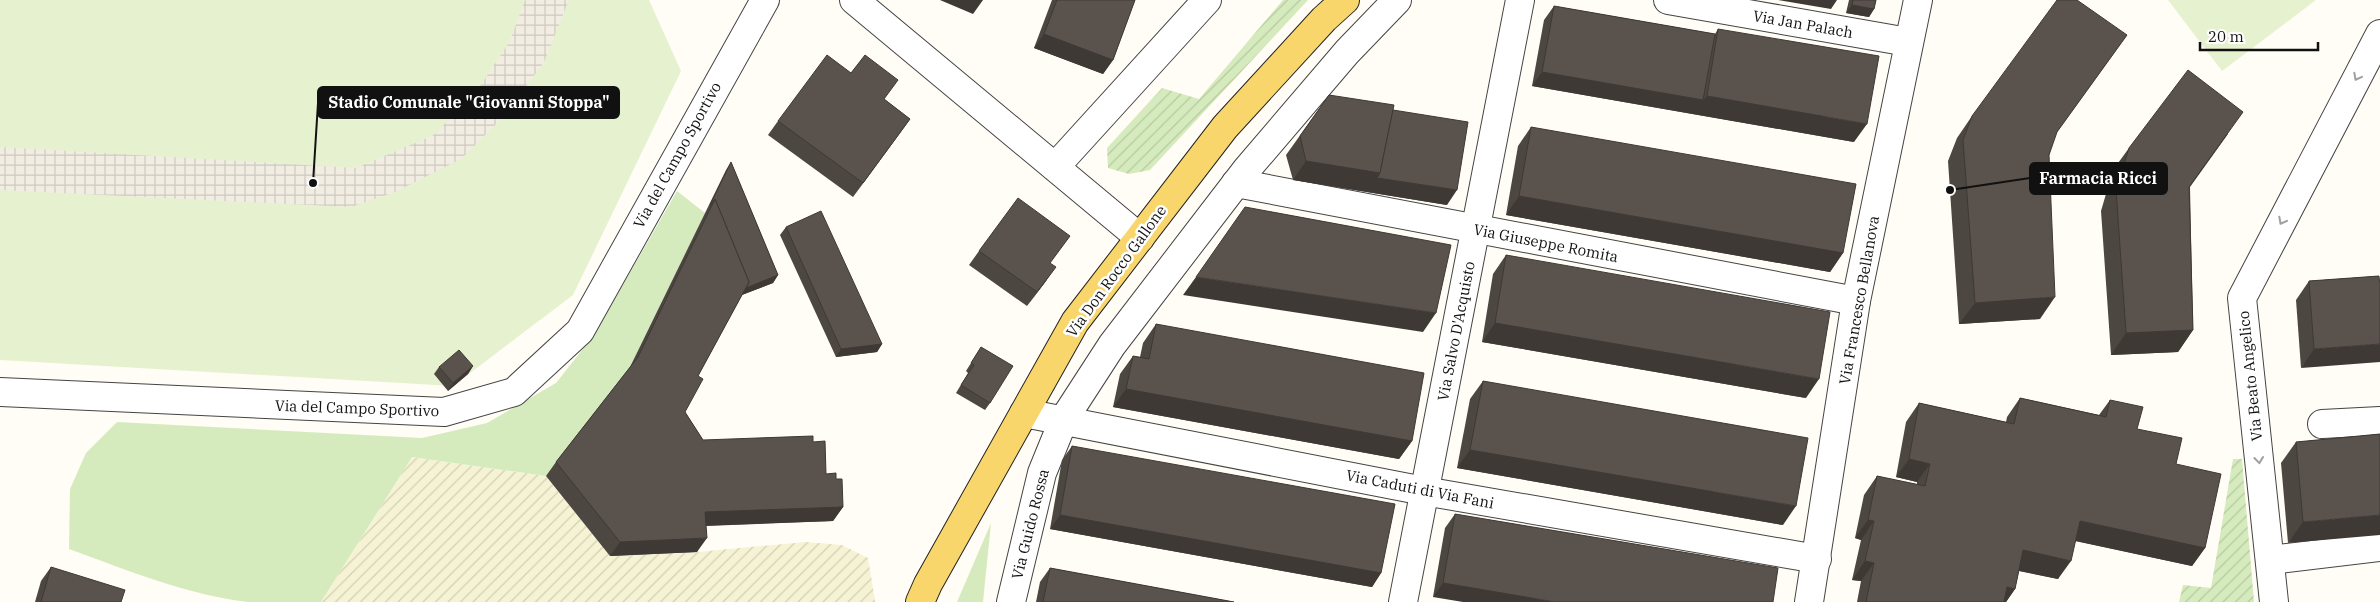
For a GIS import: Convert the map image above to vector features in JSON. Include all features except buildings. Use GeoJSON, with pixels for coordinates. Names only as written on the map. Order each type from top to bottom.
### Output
{"type":"FeatureCollection","features":[{"type":"Feature","properties":{"kind":"main road","name":"Via Don Rocco Gallone"},"geometry":{"type":"LineString","coordinates":[[920,602],[928,584],[1076,322],[1225,127],[1324,19],[1345,0]]}},
{"type":"Feature","properties":{"kind":"street","name":"Via del Campo Sportivo"},"geometry":{"type":"LineString","coordinates":[[0,392],[444,412],[514,392],[580,330],[765,0]]}},
{"type":"Feature","properties":{"kind":"street"},"geometry":{"type":"LineString","coordinates":[[854,0],[1140,238]]}},
{"type":"Feature","properties":{"kind":"street"},"geometry":{"type":"LineString","coordinates":[[1055,167],[1207,0]]}},
{"type":"Feature","properties":{"kind":"street","name":"Via Guido Rossa"},"geometry":{"type":"LineString","coordinates":[[1011,602],[1042,473],[1064,420],[1112,345],[1236,183],[1347,52],[1398,0]]}},
{"type":"Feature","properties":{"kind":"street","name":"Via Salvo D'Acquisto"},"geometry":{"type":"LineString","coordinates":[[1403,602],[1520,0]]}},
{"type":"Feature","properties":{"kind":"street","name":"Via Jan Palach"},"geometry":{"type":"LineString","coordinates":[[1668,0],[1908,42]]}},
{"type":"Feature","properties":{"kind":"street","name":"Via Francesco Bellanova"},"geometry":{"type":"LineString","coordinates":[[1808,602],[1817,559],[1856,301],[1918,0]]}},
{"type":"Feature","properties":{"kind":"street","name":"Via Beato Angelico"},"geometry":{"type":"LineString","coordinates":[[2274,602],[2242,298],[2380,34]]}},
{"type":"Feature","properties":{"kind":"street","name":"Via Giuseppe Romita"},"geometry":{"type":"LineString","coordinates":[[1236,183],[1856,301]]}},
{"type":"Feature","properties":{"kind":"street","name":"Via Caduti di Via Fani"},"geometry":{"type":"LineString","coordinates":[[1024,413],[1424,491],[1817,559]]}},
{"type":"Feature","properties":{"kind":"street"},"geometry":{"type":"LineString","coordinates":[[2322,424],[2380,421]]}},
{"type":"Feature","properties":{"kind":"street"},"geometry":{"type":"LineString","coordinates":[[2270,560],[2380,547]]}},
{"type":"Feature","properties":{"kind":"shaded area"},"geometry":{"type":"Polygon","coordinates":[[[525,0],[569,0],[544,62],[505,115],[461,159],[395,192],[351,207],[0,190],[0,147],[356,168],[434,135],[476,92],[510,41],[525,0]]]}},
{"type":"Feature","properties":{"kind":"shaded area"},"geometry":{"type":"Polygon","coordinates":[[[412,457],[546,476],[610,556],[697,552],[806,542],[842,545],[868,558],[875,602],[321,602],[412,457]]]}},
{"type":"Feature","properties":{"kind":"green space"},"geometry":{"type":"Polygon","coordinates":[[[0,0],[649,0],[681,71],[573,295],[453,386],[0,360],[0,0]]]}},
{"type":"Feature","properties":{"kind":"green space"},"geometry":{"type":"Polygon","coordinates":[[[1283,0],[1308,0],[1150,170],[1129,174],[1108,168],[1107,148],[1162,88],[1199,99],[1283,0]]]}},
{"type":"Feature","properties":{"kind":"green space"},"geometry":{"type":"Polygon","coordinates":[[[2168,0],[2316,0],[2222,71],[2168,0]]]}},
{"type":"Feature","properties":{"kind":"green space"},"geometry":{"type":"Polygon","coordinates":[[[677,191],[705,213],[628,371],[546,476],[412,457],[321,602],[248,602],[225,599],[157,581],[69,549],[70,489],[86,453],[117,422],[422,438],[487,423],[556,383],[594,335],[677,191]]]}},
{"type":"Feature","properties":{"kind":"green space"},"geometry":{"type":"Polygon","coordinates":[[[2233,459],[2242,459],[2254,602],[2179,602],[2183,585],[2211,588],[2233,459]]]}},
{"type":"Feature","properties":{"kind":"green space"},"geometry":{"type":"Polygon","coordinates":[[[991,523],[983,602],[957,602],[991,523]]]}},
{"type":"Feature","properties":{"kind":"place","name":"Stadio Comunale \"Giovanni Stoppa\""},"geometry":{"type":"Point","coordinates":[313,183]}},
{"type":"Feature","properties":{"kind":"place","name":"Farmacia Ricci"},"geometry":{"type":"Point","coordinates":[1950,190]}}]}
